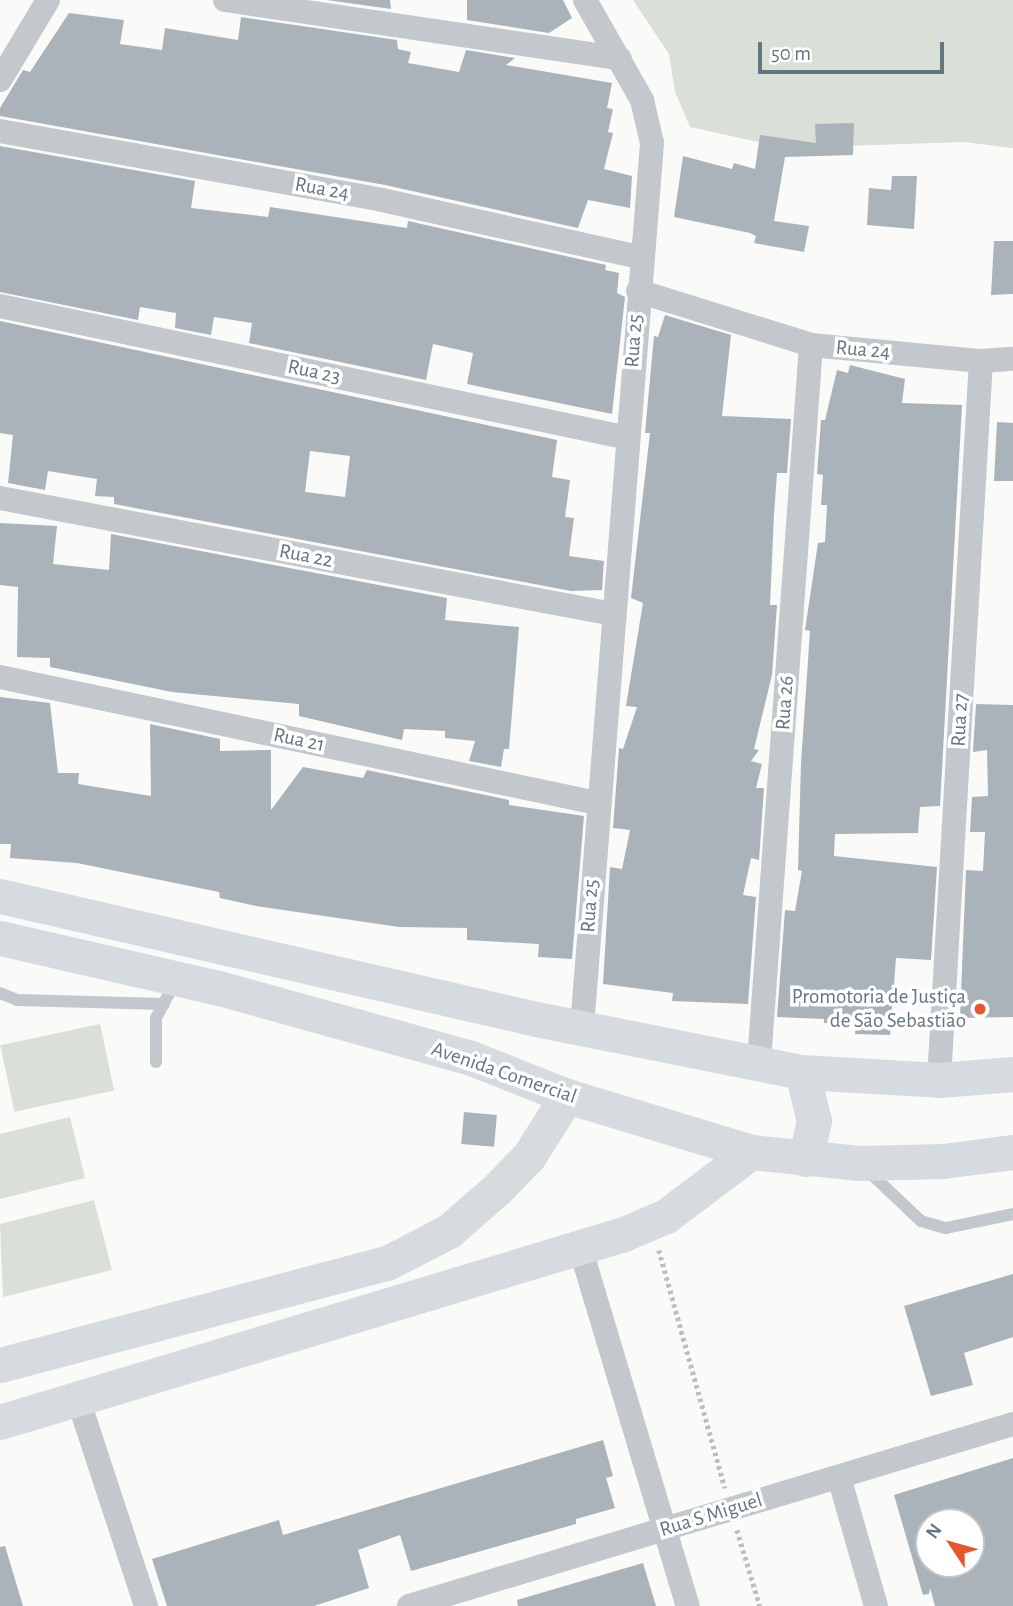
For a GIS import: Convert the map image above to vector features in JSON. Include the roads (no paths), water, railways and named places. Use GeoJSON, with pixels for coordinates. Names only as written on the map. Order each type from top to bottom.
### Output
{"type":"FeatureCollection","features":[{"type":"Feature","properties":{"kind":"street"},"geometry":{"type":"LineString","coordinates":[[0,80],[48,0]]}},
{"type":"Feature","properties":{"kind":"street"},"geometry":{"type":"LineString","coordinates":[[225,0],[620,58]]}},
{"type":"Feature","properties":{"kind":"street","name":"Rua 25"},"geometry":{"type":"LineString","coordinates":[[582,1027],[597,803],[652,143],[642,100],[585,0]]}},
{"type":"Feature","properties":{"kind":"street","name":"Rua 24"},"geometry":{"type":"LineString","coordinates":[[0,131],[382,200],[642,258]]}},
{"type":"Feature","properties":{"kind":"street","name":"Rua 24"},"geometry":{"type":"LineString","coordinates":[[638,291],[811,345],[981,361],[1013,359]]}},
{"type":"Feature","properties":{"kind":"street","name":"Rua 23"},"geometry":{"type":"LineString","coordinates":[[0,306],[628,438]]}},
{"type":"Feature","properties":{"kind":"street","name":"Rua 26"},"geometry":{"type":"LineString","coordinates":[[759,1062],[811,345]]}},
{"type":"Feature","properties":{"kind":"street","name":"Rua 27"},"geometry":{"type":"LineString","coordinates":[[939,1080],[981,361]]}},
{"type":"Feature","properties":{"kind":"street","name":"Rua 22"},"geometry":{"type":"LineString","coordinates":[[0,498],[613,614]]}},
{"type":"Feature","properties":{"kind":"street","name":"Rua 21"},"geometry":{"type":"LineString","coordinates":[[0,677],[597,803]]}},
{"type":"Feature","properties":{"kind":"street"},"geometry":{"type":"LineString","coordinates":[[0,896],[536,1019],[802,1072],[939,1080],[1013,1074]]}},
{"type":"Feature","properties":{"kind":"street","name":"Avenida Comercial"},"geometry":{"type":"LineString","coordinates":[[0,938],[170,992],[343,1022],[509,1072],[567,1096],[751,1152],[859,1163],[943,1161],[1013,1153]]}},
{"type":"Feature","properties":{"kind":"street"},"geometry":{"type":"LineString","coordinates":[[509,1072],[509,1050],[519,1033],[536,1019]]}},
{"type":"Feature","properties":{"kind":"street"},"geometry":{"type":"LineString","coordinates":[[802,1072],[814,1121],[805,1159]]}},
{"type":"Feature","properties":{"kind":"street"},"geometry":{"type":"LineString","coordinates":[[0,1365],[387,1263],[449,1231],[497,1189],[529,1156],[567,1096]]}},
{"type":"Feature","properties":{"kind":"street"},"geometry":{"type":"LineString","coordinates":[[0,1422],[580,1247],[651,1222],[704,1191],[751,1152]]}},
{"type":"Feature","properties":{"kind":"street"},"geometry":{"type":"LineString","coordinates":[[580,1247],[688,1606]]}},
{"type":"Feature","properties":{"kind":"street"},"geometry":{"type":"LineString","coordinates":[[48,1352],[146,1606]]}},
{"type":"Feature","properties":{"kind":"street","name":"Rua S Miguel"},"geometry":{"type":"LineString","coordinates":[[409,1606],[1013,1424]]}},
{"type":"Feature","properties":{"kind":"street"},"geometry":{"type":"LineString","coordinates":[[839,1477],[876,1606]]}},
{"type":"Feature","properties":{"kind":"lane"},"geometry":{"type":"LineString","coordinates":[[0,993],[17,1000],[170,992]]}},
{"type":"Feature","properties":{"kind":"lane"},"geometry":{"type":"LineString","coordinates":[[156,1062],[156,1018],[170,992]]}},
{"type":"Feature","properties":{"kind":"lane"},"geometry":{"type":"LineString","coordinates":[[859,1163],[921,1221],[946,1228],[1013,1214]]}},
{"type":"Feature","properties":{"kind":"place","name":"Promotoria de Justiça de São Sebastião"},"geometry":{"type":"Point","coordinates":[980,1009]}}]}
